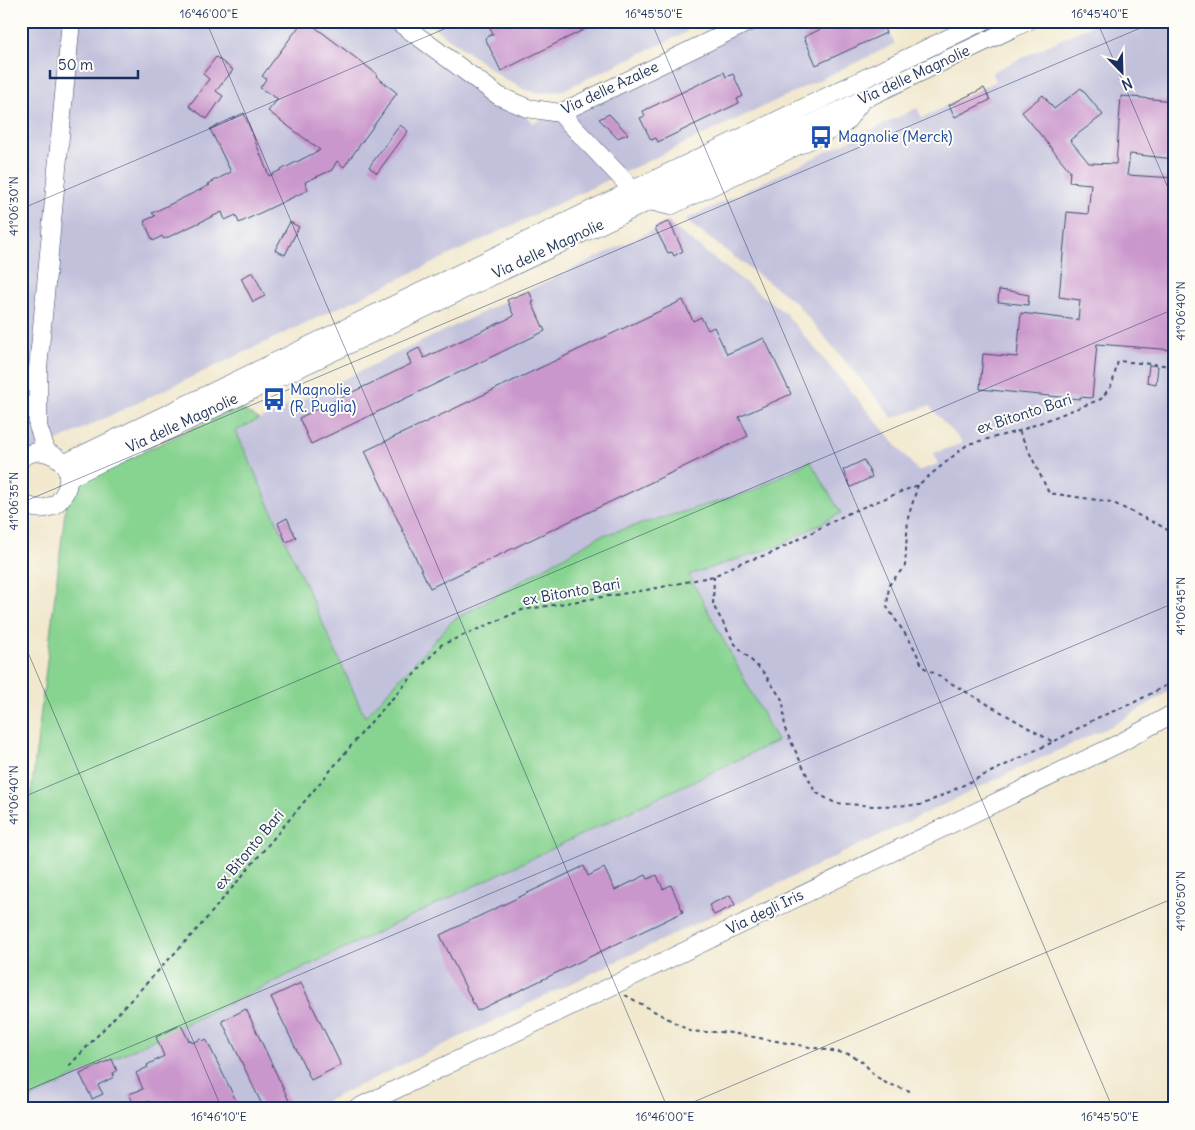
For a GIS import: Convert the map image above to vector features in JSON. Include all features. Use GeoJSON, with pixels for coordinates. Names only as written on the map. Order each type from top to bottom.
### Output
{"type":"FeatureCollection","features":[{"type":"Feature","properties":{"kind":"street"},"geometry":{"type":"LineString","coordinates":[[47,453],[38,426],[38,369],[71,21]]}},
{"type":"Feature","properties":{"kind":"street","name":"Via delle Azalee"},"geometry":{"type":"LineString","coordinates":[[397,21],[498,96],[527,108],[560,113],[751,21]]}},
{"type":"Feature","properties":{"kind":"street","name":"Via delle Magnolie"},"geometry":{"type":"LineString","coordinates":[[66,471],[642,192],[984,21]]}},
{"type":"Feature","properties":{"kind":"street","name":"Via delle Magnolie"},"geometry":{"type":"LineString","coordinates":[[642,192],[862,100],[1028,21]]}},
{"type":"Feature","properties":{"kind":"street"},"geometry":{"type":"LineString","coordinates":[[560,113],[642,192]]}},
{"type":"Feature","properties":{"kind":"street"},"geometry":{"type":"LineString","coordinates":[[24,457],[38,426]]}},
{"type":"Feature","properties":{"kind":"street"},"geometry":{"type":"LineString","coordinates":[[21,502],[37,509],[46,508],[53,506],[65,494],[66,471],[53,455],[35,452],[24,457]]}},
{"type":"Feature","properties":{"kind":"street","name":"Via degli Iris"},"geometry":{"type":"LineString","coordinates":[[355,1109],[1127,739],[1174,713]]}},
{"type":"Feature","properties":{"kind":"path","name":"ex Bitonto Bari"},"geometry":{"type":"LineString","coordinates":[[69,1066],[201,925],[371,722],[441,644],[522,610],[652,589],[714,576],[740,563],[772,553],[851,512],[918,485],[968,444],[1019,430],[1101,399],[1112,385],[1118,361],[1174,366]]}},
{"type":"Feature","properties":{"kind":"path"},"geometry":{"type":"LineString","coordinates":[[1019,430],[1049,493],[1111,502],[1174,534]]}},
{"type":"Feature","properties":{"kind":"path"},"geometry":{"type":"LineString","coordinates":[[918,485],[908,518],[905,566],[889,585],[888,606],[924,667],[1053,742]]}},
{"type":"Feature","properties":{"kind":"path"},"geometry":{"type":"LineString","coordinates":[[714,576],[713,605],[735,644],[764,673],[783,700],[785,729],[815,792],[835,804],[874,806],[922,804],[1053,742],[1097,718],[1133,703],[1167,685],[1174,678]]}},
{"type":"Feature","properties":{"kind":"path"},"geometry":{"type":"LineString","coordinates":[[610,987],[690,1031],[731,1032],[849,1054],[864,1063],[874,1075],[886,1083],[913,1092]]}},
{"type":"Feature","properties":{"kind":"shaded area"},"geometry":{"type":"Polygon","coordinates":[[[21,21],[404,21],[534,123],[745,21],[884,21],[895,44],[21,458],[21,21]]]}},
{"type":"Feature","properties":{"kind":"shaded area"},"geometry":{"type":"Polygon","coordinates":[[[425,21],[681,21],[687,32],[561,91],[539,93],[525,90],[503,78],[425,21]]]}},
{"type":"Feature","properties":{"kind":"shaded area"},"geometry":{"type":"Polygon","coordinates":[[[1100,21],[1174,21],[1174,688],[1112,726],[1030,763],[310,1109],[21,1109],[21,1103],[777,741],[689,574],[778,546],[809,461],[751,492],[600,536],[452,621],[365,717],[236,431],[668,223],[785,313],[918,471],[938,464],[934,453],[963,443],[929,406],[893,418],[795,302],[685,220],[917,108],[922,118],[996,81],[992,72],[1100,21]]]}},
{"type":"Feature","properties":{"kind":"green space"},"geometry":{"type":"Polygon","coordinates":[[[237,407],[259,419],[236,431],[365,717],[452,621],[600,536],[751,492],[810,461],[841,513],[778,546],[689,575],[777,741],[21,1103],[21,876],[66,504],[74,488],[81,482],[237,407]]]}},
{"type":"Feature","properties":{"kind":"building"},"geometry":{"type":"Polygon","coordinates":[[[303,21],[307,21],[377,74],[376,76],[397,93],[344,167],[337,161],[332,170],[305,182],[308,190],[239,223],[236,215],[225,220],[222,212],[164,239],[162,236],[153,241],[144,221],[155,216],[152,213],[210,185],[208,184],[231,172],[210,129],[244,113],[269,176],[320,150],[268,111],[278,99],[260,88],[266,79],[262,76],[303,21]]]}},
{"type":"Feature","properties":{"kind":"building"},"geometry":{"type":"Polygon","coordinates":[[[487,21],[601,21],[501,71],[485,38],[493,34],[487,21]]]}},
{"type":"Feature","properties":{"kind":"building"},"geometry":{"type":"Polygon","coordinates":[[[838,21],[881,21],[886,33],[816,65],[804,37],[838,21]]]}},
{"type":"Feature","properties":{"kind":"building"},"geometry":{"type":"Polygon","coordinates":[[[216,57],[233,70],[216,91],[223,96],[207,119],[189,106],[209,79],[203,74],[216,57]]]}},
{"type":"Feature","properties":{"kind":"building"},"geometry":{"type":"Polygon","coordinates":[[[724,72],[726,77],[733,74],[743,96],[737,99],[739,103],[658,142],[656,138],[651,140],[640,118],[645,116],[643,111],[724,72]]]}},
{"type":"Feature","properties":{"kind":"building"},"geometry":{"type":"Polygon","coordinates":[[[984,88],[990,100],[955,117],[949,105],[984,88]]]}},
{"type":"Feature","properties":{"kind":"building"},"geometry":{"type":"Polygon","coordinates":[[[1081,88],[1103,115],[1070,140],[1089,163],[1116,164],[1121,96],[1174,101],[1174,159],[1130,154],[1127,175],[1174,178],[1174,350],[1097,344],[1092,398],[1080,397],[1080,399],[980,389],[983,354],[1017,357],[1021,313],[1078,320],[1080,300],[1059,297],[1067,212],[1088,214],[1091,184],[1069,182],[1070,171],[1022,112],[1043,95],[1054,109],[1081,88]]]}},
{"type":"Feature","properties":{"kind":"building"},"geometry":{"type":"Polygon","coordinates":[[[609,114],[628,134],[617,138],[599,119],[609,114]]]}},
{"type":"Feature","properties":{"kind":"building"},"geometry":{"type":"Polygon","coordinates":[[[400,125],[408,131],[377,173],[369,167],[400,125]]]}},
{"type":"Feature","properties":{"kind":"building"},"geometry":{"type":"Polygon","coordinates":[[[669,221],[683,251],[674,256],[672,252],[668,253],[655,228],[669,221]]]}},
{"type":"Feature","properties":{"kind":"building"},"geometry":{"type":"Polygon","coordinates":[[[290,222],[299,227],[285,255],[275,250],[290,222]]]}},
{"type":"Feature","properties":{"kind":"building"},"geometry":{"type":"Polygon","coordinates":[[[253,272],[265,296],[253,302],[241,278],[253,272]]]}},
{"type":"Feature","properties":{"kind":"building"},"geometry":{"type":"Polygon","coordinates":[[[999,290],[1029,295],[1028,305],[998,302],[999,290]]]}},
{"type":"Feature","properties":{"kind":"building"},"geometry":{"type":"Polygon","coordinates":[[[529,291],[534,302],[532,303],[545,331],[311,444],[299,418],[411,364],[407,354],[419,348],[424,358],[514,316],[507,300],[529,291]]]}},
{"type":"Feature","properties":{"kind":"building"},"geometry":{"type":"Polygon","coordinates":[[[683,300],[693,321],[701,317],[708,330],[714,327],[727,354],[764,338],[791,394],[739,417],[748,436],[430,588],[365,451],[683,300]]]}},
{"type":"Feature","properties":{"kind":"building"},"geometry":{"type":"Polygon","coordinates":[[[1149,365],[1158,366],[1156,384],[1147,382],[1149,365]]]}},
{"type":"Feature","properties":{"kind":"building"},"geometry":{"type":"Polygon","coordinates":[[[864,460],[872,477],[851,487],[843,470],[864,460]]]}},
{"type":"Feature","properties":{"kind":"building"},"geometry":{"type":"Polygon","coordinates":[[[287,518],[296,538],[286,542],[278,523],[287,518]]]}},
{"type":"Feature","properties":{"kind":"building"},"geometry":{"type":"Polygon","coordinates":[[[584,866],[588,876],[604,868],[615,890],[646,875],[648,879],[657,875],[663,889],[671,885],[683,912],[477,1011],[440,935],[584,866]]]}},
{"type":"Feature","properties":{"kind":"building"},"geometry":{"type":"Polygon","coordinates":[[[730,895],[735,905],[714,915],[709,905],[730,895]]]}},
{"type":"Feature","properties":{"kind":"building"},"geometry":{"type":"Polygon","coordinates":[[[301,983],[341,1065],[311,1080],[271,997],[301,983]]]}},
{"type":"Feature","properties":{"kind":"building"},"geometry":{"type":"Polygon","coordinates":[[[246,1009],[291,1105],[284,1109],[264,1109],[222,1021],[246,1009]]]}},
{"type":"Feature","properties":{"kind":"building"},"geometry":{"type":"Polygon","coordinates":[[[181,1025],[189,1041],[192,1043],[206,1039],[240,1109],[153,1109],[149,1101],[135,1107],[129,1094],[143,1089],[136,1073],[164,1056],[156,1037],[181,1025]]]}},
{"type":"Feature","properties":{"kind":"building"},"geometry":{"type":"Polygon","coordinates":[[[112,1059],[117,1071],[113,1073],[114,1077],[98,1085],[103,1094],[92,1099],[80,1074],[112,1059]]]}},
{"type":"Feature","properties":{"kind":"place","name":"Magnolie (Merck)"},"geometry":{"type":"Point","coordinates":[821,137]}},
{"type":"Feature","properties":{"kind":"place","name":"Magnolie (R. Puglia)"},"geometry":{"type":"Point","coordinates":[274,399]}}]}
